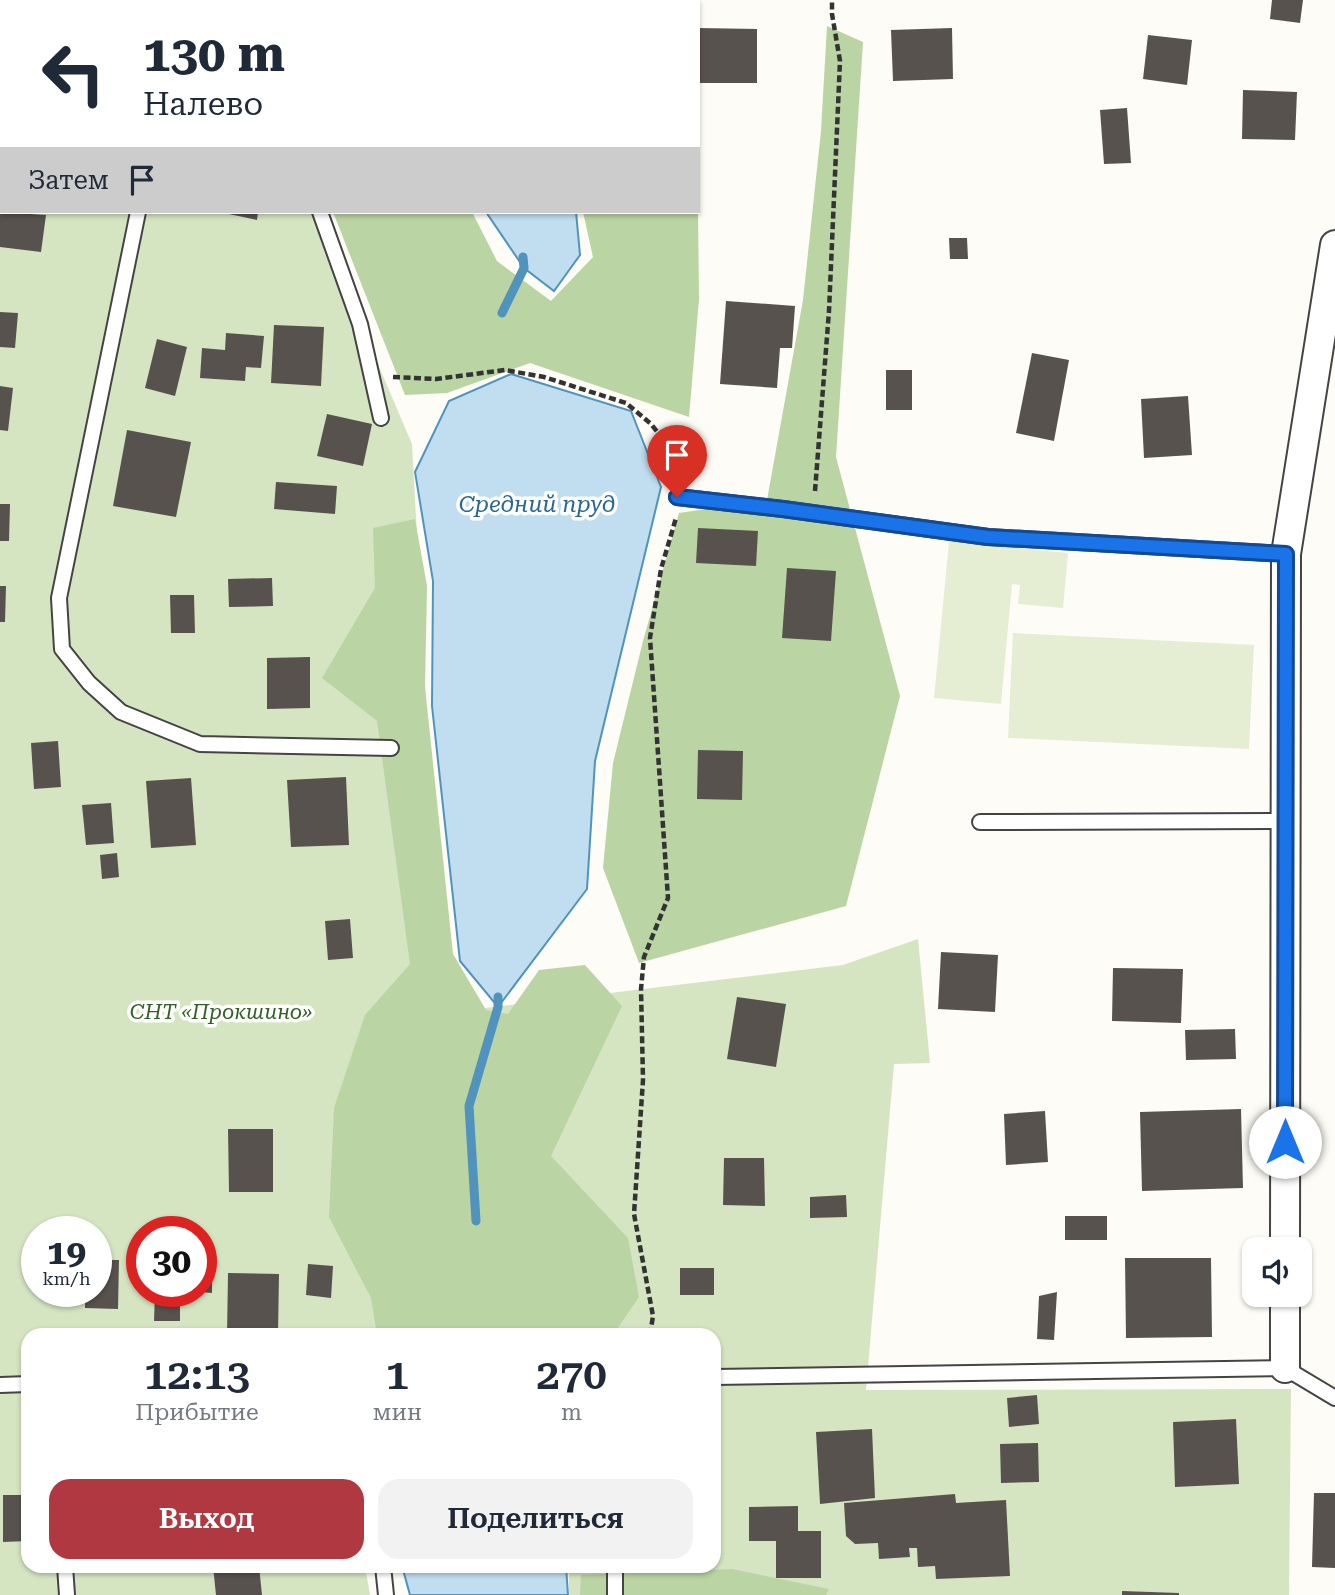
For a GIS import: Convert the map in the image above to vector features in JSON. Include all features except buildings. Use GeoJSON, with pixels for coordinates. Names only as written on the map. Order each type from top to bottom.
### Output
{"type":"FeatureCollection","features":[{"type":"Feature","properties":{"kind":"street"},"geometry":{"type":"LineString","coordinates":[[1285,1237],[1286,554],[1335,245]]}},
{"type":"Feature","properties":{"kind":"street"},"geometry":{"type":"LineString","coordinates":[[1285,1307],[1285,1368]]}},
{"type":"Feature","properties":{"kind":"lane"},"geometry":{"type":"LineString","coordinates":[[138,214],[59,598],[62,649],[89,683],[121,712],[200,744],[391,748]]}},
{"type":"Feature","properties":{"kind":"lane"},"geometry":{"type":"LineString","coordinates":[[321,214],[360,324],[381,418]]}},
{"type":"Feature","properties":{"kind":"lane"},"geometry":{"type":"LineString","coordinates":[[680,498],[988,537],[1286,554]]}},
{"type":"Feature","properties":{"kind":"lane"},"geometry":{"type":"LineString","coordinates":[[980,822],[1286,821]]}},
{"type":"Feature","properties":{"kind":"lane"},"geometry":{"type":"LineString","coordinates":[[721,1377],[1285,1368],[1335,1398]]}},
{"type":"Feature","properties":{"kind":"lane"},"geometry":{"type":"LineString","coordinates":[[0,1385],[21,1384]]}},
{"type":"Feature","properties":{"kind":"lane"},"geometry":{"type":"LineString","coordinates":[[65,1573],[67,1595]]}},
{"type":"Feature","properties":{"kind":"lane"},"geometry":{"type":"LineString","coordinates":[[384,1573],[386,1595]]}},
{"type":"Feature","properties":{"kind":"lane"},"geometry":{"type":"LineString","coordinates":[[615,1573],[615,1595]]}},
{"type":"Feature","properties":{"kind":"path"},"geometry":{"type":"LineString","coordinates":[[813,513],[830,311],[840,61],[832,0]]}},
{"type":"Feature","properties":{"kind":"path"},"geometry":{"type":"LineString","coordinates":[[371,376],[436,379],[505,370],[544,377],[626,403],[652,424],[667,444],[680,498],[661,569],[650,638],[668,898],[644,957],[641,989],[643,1080],[634,1214],[653,1316],[651,1328]]}},
{"type":"Feature","properties":{"kind":"green space"},"geometry":{"type":"Polygon","coordinates":[[[827,26],[863,42],[836,457],[900,696],[846,906],[639,963],[603,868],[613,763],[643,641],[679,513],[767,500],[803,300],[821,131],[827,26]]]}},
{"type":"Feature","properties":{"kind":"green space","name":"СНТ «Прокшино»"},"geometry":{"type":"Polygon","coordinates":[[[0,214],[314,214],[412,444],[443,1013],[843,965],[918,939],[930,1063],[894,1064],[866,1390],[1291,1389],[1289,1595],[569,1595],[569,1573],[721,1573],[721,1328],[21,1328],[21,1573],[366,1573],[370,1595],[0,1595],[0,214]]]}},
{"type":"Feature","properties":{"kind":"green space"},"geometry":{"type":"Polygon","coordinates":[[[334,214],[473,214],[497,261],[551,301],[593,257],[583,214],[698,214],[699,299],[689,417],[530,363],[447,393],[405,395],[334,214]]]}},
{"type":"Feature","properties":{"kind":"green space"},"geometry":{"type":"Polygon","coordinates":[[[415,519],[427,586],[425,687],[453,954],[486,1010],[508,1014],[539,970],[585,965],[622,1006],[551,1156],[628,1238],[639,1297],[618,1328],[376,1328],[371,1298],[329,1217],[334,1108],[365,1015],[410,964],[377,721],[322,678],[375,588],[373,528],[415,519]]]}},
{"type":"Feature","properties":{"kind":"green space"},"geometry":{"type":"Polygon","coordinates":[[[949,541],[1068,553],[1063,608],[1018,604],[1020,585],[1012,584],[1001,704],[934,698],[949,541]]]}},
{"type":"Feature","properties":{"kind":"green space"},"geometry":{"type":"Polygon","coordinates":[[[1013,633],[1254,645],[1249,749],[1008,738],[1013,633]]]}},
{"type":"Feature","properties":{"kind":"green space"},"geometry":{"type":"Polygon","coordinates":[[[721,1569],[732,1569],[829,1589],[826,1595],[580,1595],[581,1575],[721,1573],[721,1569]]]}},
{"type":"Feature","properties":{"kind":"water"},"geometry":{"type":"Polygon","coordinates":[[[487,214],[576,214],[580,255],[554,291],[524,268],[487,214]]]}},
{"type":"Feature","properties":{"kind":"water","name":"Средний пруд"},"geometry":{"type":"Polygon","coordinates":[[[511,374],[631,411],[661,487],[595,761],[587,889],[498,1007],[460,961],[432,706],[433,581],[415,472],[449,401],[511,374]]]}},
{"type":"Feature","properties":{"kind":"water"},"geometry":{"type":"Polygon","coordinates":[[[404,1573],[566,1573],[568,1595],[410,1595],[404,1573]]]}},
{"type":"Feature","properties":{"kind":"waterway"},"geometry":{"type":"LineString","coordinates":[[502,313],[524,268],[523,257]]}},
{"type":"Feature","properties":{"kind":"waterway"},"geometry":{"type":"LineString","coordinates":[[476,1221],[469,1106],[498,1007],[498,997]]}},
{"type":"Feature","properties":{"kind":"route"},"geometry":{"type":"LineString","coordinates":[[677,497],[988,537],[1286,554],[1285,1142]]}}]}
